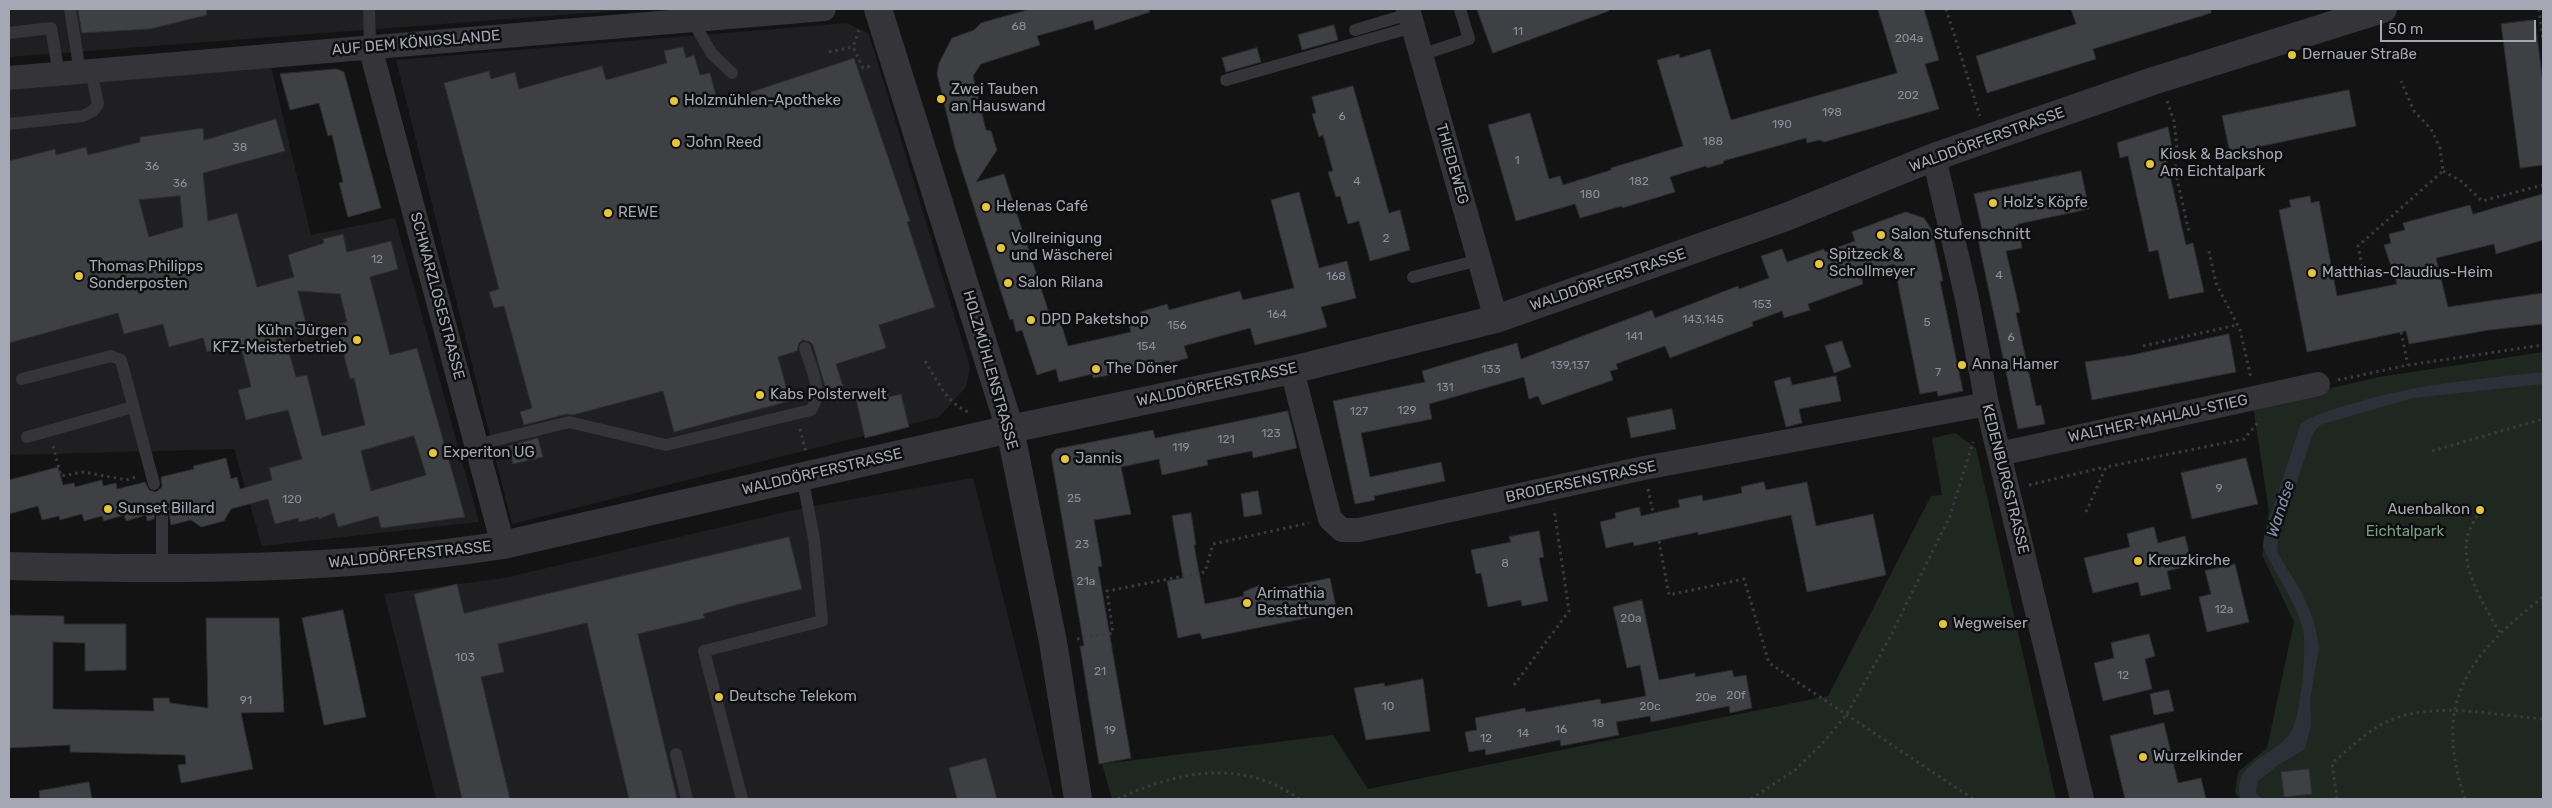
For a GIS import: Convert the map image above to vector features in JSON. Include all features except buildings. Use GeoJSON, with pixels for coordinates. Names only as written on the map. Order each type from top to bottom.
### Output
{"type":"FeatureCollection","features":[{"type":"Feature","properties":{"kind":"street","name":"AUF DEM KÖNIGSLANDE"},"geometry":{"type":"LineString","coordinates":[[9,78],[824,9]]}},
{"type":"Feature","properties":{"kind":"street","name":"HOLZMÜHLENSTRASSE"},"geometry":{"type":"LineString","coordinates":[[878,9],[1010,429],[1053,642],[1074,797]]}},
{"type":"Feature","properties":{"kind":"street","name":"WALDDÖRFERSTRASSE"},"geometry":{"type":"LineString","coordinates":[[9,566],[162,568],[383,560],[442,555],[503,545],[1010,429],[1292,370],[1496,319],[1786,217],[1934,157],[2160,79],[2384,9]]}},
{"type":"Feature","properties":{"kind":"street","name":"THIEDEWEG"},"geometry":{"type":"LineString","coordinates":[[1410,16],[1496,319]]}},
{"type":"Feature","properties":{"kind":"street","name":"SCHWARZLOSESTRASSE"},"geometry":{"type":"LineString","coordinates":[[370,47],[503,545]]}},
{"type":"Feature","properties":{"kind":"street","name":"KEDENBURGSTRASSE"},"geometry":{"type":"LineString","coordinates":[[1934,157],[1967,299],[1986,404],[2082,799]]}},
{"type":"Feature","properties":{"kind":"street"},"geometry":{"type":"LineString","coordinates":[[1292,370],[1330,519]]}},
{"type":"Feature","properties":{"kind":"street","name":"WALTHER-MAHLAU-STIEG"},"geometry":{"type":"LineString","coordinates":[[1999,454],[2318,384]]}},
{"type":"Feature","properties":{"kind":"street","name":"BRODERSENSTRASSE"},"geometry":{"type":"LineString","coordinates":[[1330,519],[1342,530],[1359,530],[1644,468],[1986,404]]}},
{"type":"Feature","properties":{"kind":"lane"},"geometry":{"type":"LineString","coordinates":[[70,9],[77,72]]}},
{"type":"Feature","properties":{"kind":"lane"},"geometry":{"type":"LineString","coordinates":[[369,9],[370,47]]}},
{"type":"Feature","properties":{"kind":"lane"},"geometry":{"type":"LineString","coordinates":[[1421,55],[1469,39],[1460,9]]}},
{"type":"Feature","properties":{"kind":"lane"},"geometry":{"type":"LineString","coordinates":[[1354,30],[1410,16]]}},
{"type":"Feature","properties":{"kind":"lane"},"geometry":{"type":"LineString","coordinates":[[1226,80],[1410,16]]}},
{"type":"Feature","properties":{"kind":"lane"},"geometry":{"type":"LineString","coordinates":[[692,20],[712,54],[732,73]]}},
{"type":"Feature","properties":{"kind":"lane"},"geometry":{"type":"LineString","coordinates":[[9,33],[51,28],[98,104],[93,110],[83,116],[9,124]]}},
{"type":"Feature","properties":{"kind":"lane"},"geometry":{"type":"LineString","coordinates":[[1413,278],[1479,260]]}},
{"type":"Feature","properties":{"kind":"lane"},"geometry":{"type":"LineString","coordinates":[[476,445],[569,422],[666,445],[811,410],[817,402],[817,388],[805,348]]}},
{"type":"Feature","properties":{"kind":"lane"},"geometry":{"type":"LineString","coordinates":[[22,378],[111,356],[121,360],[152,479]]}},
{"type":"Feature","properties":{"kind":"lane"},"geometry":{"type":"LineString","coordinates":[[27,436],[133,407]]}},
{"type":"Feature","properties":{"kind":"lane"},"geometry":{"type":"LineString","coordinates":[[742,799],[704,651],[822,620],[814,539],[802,476]]}},
{"type":"Feature","properties":{"kind":"lane"},"geometry":{"type":"LineString","coordinates":[[162,517],[162,568]]}},
{"type":"Feature","properties":{"kind":"lane"},"geometry":{"type":"LineString","coordinates":[[676,754],[688,799]]}},
{"type":"Feature","properties":{"kind":"path"},"geometry":{"type":"LineString","coordinates":[[1946,9],[1975,106],[1990,138]]}},
{"type":"Feature","properties":{"kind":"path"},"geometry":{"type":"LineString","coordinates":[[2539,9],[2543,40]]}},
{"type":"Feature","properties":{"kind":"path"},"geometry":{"type":"LineString","coordinates":[[829,52],[853,47],[859,29]]}},
{"type":"Feature","properties":{"kind":"path"},"geometry":{"type":"LineString","coordinates":[[2160,79],[2174,121],[2177,148],[2175,170],[2189,232]]}},
{"type":"Feature","properties":{"kind":"path"},"geometry":{"type":"LineString","coordinates":[[2401,81],[2414,110],[2431,129],[2440,148],[2443,171]]}},
{"type":"Feature","properties":{"kind":"path"},"geometry":{"type":"LineString","coordinates":[[2443,171],[2461,181],[2482,201],[2543,185]]}},
{"type":"Feature","properties":{"kind":"path"},"geometry":{"type":"LineString","coordinates":[[2365,279],[2358,246],[2443,171]]}},
{"type":"Feature","properties":{"kind":"path"},"geometry":{"type":"LineString","coordinates":[[2209,251],[2216,283],[2237,325],[2255,398]]}},
{"type":"Feature","properties":{"kind":"path"},"geometry":{"type":"LineString","coordinates":[[2143,346],[2237,325]]}},
{"type":"Feature","properties":{"kind":"path"},"geometry":{"type":"LineString","coordinates":[[2401,332],[2408,365]]}},
{"type":"Feature","properties":{"kind":"path"},"geometry":{"type":"LineString","coordinates":[[2318,384],[2408,365],[2543,346]]}},
{"type":"Feature","properties":{"kind":"path"},"geometry":{"type":"LineString","coordinates":[[925,361],[946,395],[957,408]]}},
{"type":"Feature","properties":{"kind":"path"},"geometry":{"type":"LineString","coordinates":[[2008,490],[2106,467],[2244,439],[2268,412],[2278,392]]}},
{"type":"Feature","properties":{"kind":"path"},"geometry":{"type":"LineString","coordinates":[[2432,452],[2543,419]]}},
{"type":"Feature","properties":{"kind":"path"},"geometry":{"type":"LineString","coordinates":[[49,430],[61,476],[84,472],[126,480],[152,479]]}},
{"type":"Feature","properties":{"kind":"path"},"geometry":{"type":"LineString","coordinates":[[802,435],[804,446]]}},
{"type":"Feature","properties":{"kind":"path"},"geometry":{"type":"LineString","coordinates":[[1751,799],[1795,770],[1822,744],[1847,714],[1890,637],[1950,516],[1974,440]]}},
{"type":"Feature","properties":{"kind":"path"},"geometry":{"type":"LineString","coordinates":[[2086,512],[2106,467]]}},
{"type":"Feature","properties":{"kind":"path"},"geometry":{"type":"LineString","coordinates":[[1514,686],[1569,611],[1551,489]]}},
{"type":"Feature","properties":{"kind":"path"},"geometry":{"type":"LineString","coordinates":[[2480,510],[2469,533],[2466,550],[2473,579],[2482,603],[2500,633]]}},
{"type":"Feature","properties":{"kind":"path"},"geometry":{"type":"LineString","coordinates":[[1053,642],[1113,633],[1107,591],[1205,572],[1213,544],[1330,519]]}},
{"type":"Feature","properties":{"kind":"path"},"geometry":{"type":"LineString","coordinates":[[1659,541],[1669,595],[1744,579],[1769,662],[1973,799]]}},
{"type":"Feature","properties":{"kind":"path"},"geometry":{"type":"LineString","coordinates":[[2465,799],[2454,752],[2454,712],[2462,685],[2476,660],[2500,633],[2543,597]]}},
{"type":"Feature","properties":{"kind":"path"},"geometry":{"type":"LineString","coordinates":[[2337,799],[2332,763],[2380,725],[2416,712],[2454,712],[2543,719]]}},
{"type":"Feature","properties":{"kind":"path"},"geometry":{"type":"LineString","coordinates":[[1118,799],[1169,779],[1193,773],[1219,772],[1261,778],[1284,788],[1299,799]]}},
{"type":"Feature","properties":{"kind":"shaded area"},"geometry":{"type":"Polygon","coordinates":[[[9,9],[641,9],[9,57],[9,9]]]}},
{"type":"Feature","properties":{"kind":"shaded area"},"geometry":{"type":"Polygon","coordinates":[[[847,23],[869,34],[970,367],[966,387],[939,417],[512,524],[396,60],[847,23]]]}},
{"type":"Feature","properties":{"kind":"shaded area"},"geometry":{"type":"Polygon","coordinates":[[[271,67],[311,235],[395,218],[479,522],[262,546],[234,449],[9,455],[9,90],[271,67]]]}},
{"type":"Feature","properties":{"kind":"shaded area","name":"Deutsche Telekom"},"geometry":{"type":"Polygon","coordinates":[[[973,478],[1054,799],[436,799],[384,594],[504,578],[807,507],[973,478]]]}},
{"type":"Feature","properties":{"kind":"green space","name":"Eichtalpark"},"geometry":{"type":"Polygon","coordinates":[[[2543,352],[2543,799],[2239,799],[2235,792],[2238,772],[2267,748],[2294,622],[2262,555],[2269,511],[2253,406],[2379,377],[2543,352]]]}},
{"type":"Feature","properties":{"kind":"green space"},"geometry":{"type":"Polygon","coordinates":[[[1955,433],[1976,448],[2056,799],[1112,799],[1102,764],[1333,735],[1368,789],[1828,696],[1931,496],[1942,495],[1932,438],[1955,433]]]}},
{"type":"Feature","properties":{"kind":"water","name":"Wandse"},"geometry":{"type":"Polygon","coordinates":[[[2543,372],[2543,384],[2413,398],[2320,425],[2313,433],[2278,538],[2277,552],[2302,593],[2314,622],[2319,647],[2310,700],[2311,725],[2305,749],[2278,765],[2257,782],[2256,793],[2262,799],[2241,799],[2239,787],[2242,777],[2248,768],[2275,748],[2291,732],[2298,712],[2304,651],[2303,630],[2291,599],[2263,547],[2264,536],[2301,423],[2334,409],[2401,391],[2448,383],[2543,372]]]}},
{"type":"Feature","properties":{"kind":"place","name":"Dernauer Straße"},"geometry":{"type":"Point","coordinates":[2292,55]}},
{"type":"Feature","properties":{"kind":"place","name":"Zwei Tauben an Hauswand"},"geometry":{"type":"Point","coordinates":[941,99]}},
{"type":"Feature","properties":{"kind":"place","name":"Holzmühlen-Apotheke"},"geometry":{"type":"Point","coordinates":[674,101]}},
{"type":"Feature","properties":{"kind":"place","name":"John Reed"},"geometry":{"type":"Point","coordinates":[676,143]}},
{"type":"Feature","properties":{"kind":"place","name":"Kiosk & Backshop Am Eichtalpark"},"geometry":{"type":"Point","coordinates":[2150,164]}},
{"type":"Feature","properties":{"kind":"place","name":"Holz's Köpfe"},"geometry":{"type":"Point","coordinates":[1993,203]}},
{"type":"Feature","properties":{"kind":"place","name":"Helenas Café"},"geometry":{"type":"Point","coordinates":[986,207]}},
{"type":"Feature","properties":{"kind":"place","name":"REWE"},"geometry":{"type":"Point","coordinates":[608,213]}},
{"type":"Feature","properties":{"kind":"place","name":"Salon Stufenschnitt"},"geometry":{"type":"Point","coordinates":[1881,235]}},
{"type":"Feature","properties":{"kind":"place","name":"Vollreinigung und Wäscherei"},"geometry":{"type":"Point","coordinates":[1001,248]}},
{"type":"Feature","properties":{"kind":"place","name":"Spitzeck & Schollmeyer"},"geometry":{"type":"Point","coordinates":[1819,264]}},
{"type":"Feature","properties":{"kind":"place","name":"Matthias-Claudius-Heim"},"geometry":{"type":"Point","coordinates":[2312,273]}},
{"type":"Feature","properties":{"kind":"place","name":"Thomas Philipps Sonderposten"},"geometry":{"type":"Point","coordinates":[79,276]}},
{"type":"Feature","properties":{"kind":"place","name":"Salon Rilana"},"geometry":{"type":"Point","coordinates":[1008,283]}},
{"type":"Feature","properties":{"kind":"place","name":"DPD Paketshop"},"geometry":{"type":"Point","coordinates":[1031,320]}},
{"type":"Feature","properties":{"kind":"place","name":"Kühn Jürgen KFZ-Meisterbetrieb"},"geometry":{"type":"Point","coordinates":[357,340]}},
{"type":"Feature","properties":{"kind":"place","name":"Anna Hamer"},"geometry":{"type":"Point","coordinates":[1962,365]}},
{"type":"Feature","properties":{"kind":"place","name":"The Döner"},"geometry":{"type":"Point","coordinates":[1096,369]}},
{"type":"Feature","properties":{"kind":"place","name":"Kabs Polsterwelt"},"geometry":{"type":"Point","coordinates":[760,395]}},
{"type":"Feature","properties":{"kind":"place","name":"Experiton UG"},"geometry":{"type":"Point","coordinates":[433,453]}},
{"type":"Feature","properties":{"kind":"place","name":"Jannis"},"geometry":{"type":"Point","coordinates":[1065,459]}},
{"type":"Feature","properties":{"kind":"place","name":"Sunset Billard"},"geometry":{"type":"Point","coordinates":[108,509]}},
{"type":"Feature","properties":{"kind":"place","name":"Auenbalkon"},"geometry":{"type":"Point","coordinates":[2480,510]}},
{"type":"Feature","properties":{"kind":"place","name":"Kreuzkirche"},"geometry":{"type":"Point","coordinates":[2138,561]}},
{"type":"Feature","properties":{"kind":"place","name":"Arimathia Bestattungen"},"geometry":{"type":"Point","coordinates":[1247,603]}},
{"type":"Feature","properties":{"kind":"place","name":"Wegweiser"},"geometry":{"type":"Point","coordinates":[1943,624]}},
{"type":"Feature","properties":{"kind":"place","name":"Deutsche Telekom"},"geometry":{"type":"Point","coordinates":[719,697]}},
{"type":"Feature","properties":{"kind":"place","name":"Wurzelkinder"},"geometry":{"type":"Point","coordinates":[2143,757]}}]}
